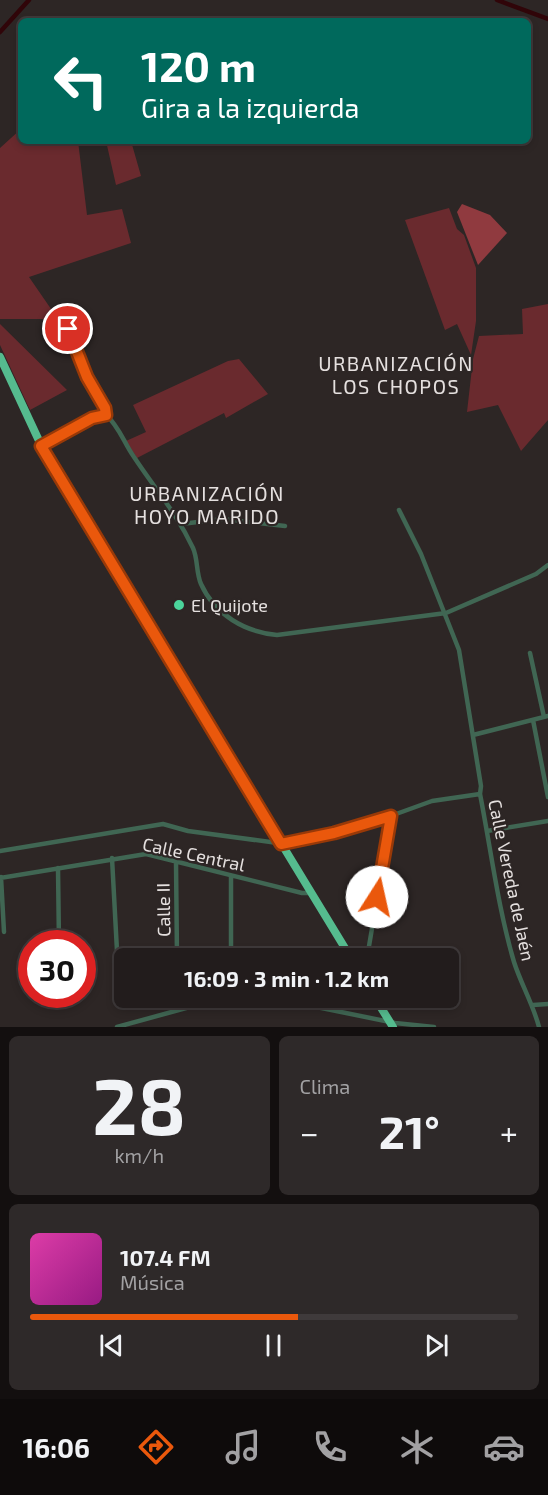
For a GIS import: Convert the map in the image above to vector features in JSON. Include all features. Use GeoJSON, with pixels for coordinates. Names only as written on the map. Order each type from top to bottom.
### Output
{"type":"FeatureCollection","features":[{"type":"Feature","properties":{"kind":"highway"},"geometry":{"type":"LineString","coordinates":[[0,357],[41,446],[345,948]]}},
{"type":"Feature","properties":{"kind":"highway"},"geometry":{"type":"LineString","coordinates":[[382,1008],[394,1024]]}},
{"type":"Feature","properties":{"kind":"street"},"geometry":{"type":"LineString","coordinates":[[58,311],[72,335],[79,359],[105,408],[106,415],[113,421],[134,457],[172,508],[195,552],[201,584],[225,617],[259,633],[277,635],[446,614],[536,574],[548,565]]}},
{"type":"Feature","properties":{"kind":"street"},"geometry":{"type":"LineString","coordinates":[[41,446],[92,418],[106,415]]}},
{"type":"Feature","properties":{"kind":"street","name":"Calle Vereda de Jaén"},"geometry":{"type":"LineString","coordinates":[[399,510],[422,554],[459,650],[480,794],[515,964],[533,1005],[539,1027]]}},
{"type":"Feature","properties":{"kind":"street"},"geometry":{"type":"LineString","coordinates":[[181,524],[223,519],[285,526]]}},
{"type":"Feature","properties":{"kind":"street"},"geometry":{"type":"LineString","coordinates":[[473,735],[546,716],[530,653]]}},
{"type":"Feature","properties":{"kind":"street"},"geometry":{"type":"LineString","coordinates":[[533,720],[548,797]]}},
{"type":"Feature","properties":{"kind":"street"},"geometry":{"type":"LineString","coordinates":[[539,753],[548,751]]}},
{"type":"Feature","properties":{"kind":"street"},"geometry":{"type":"LineString","coordinates":[[0,851],[163,824],[188,831],[281,844],[334,833],[432,801],[480,794]]}},
{"type":"Feature","properties":{"kind":"street"},"geometry":{"type":"LineString","coordinates":[[369,948],[391,816]]}},
{"type":"Feature","properties":{"kind":"street"},"geometry":{"type":"LineString","coordinates":[[487,831],[548,821]]}},
{"type":"Feature","properties":{"kind":"street","name":"Calle Central"},"geometry":{"type":"LineString","coordinates":[[1,877],[146,854],[302,893],[312,893]]}},
{"type":"Feature","properties":{"kind":"street"},"geometry":{"type":"LineString","coordinates":[[112,858],[117,948]]}},
{"type":"Feature","properties":{"kind":"street","name":"Calle II"},"geometry":{"type":"LineString","coordinates":[[176,862],[177,948]]}},
{"type":"Feature","properties":{"kind":"street"},"geometry":{"type":"LineString","coordinates":[[57,868],[59,930]]}},
{"type":"Feature","properties":{"kind":"street"},"geometry":{"type":"LineString","coordinates":[[231,876],[231,948]]}},
{"type":"Feature","properties":{"kind":"street"},"geometry":{"type":"LineString","coordinates":[[1,877],[4,932]]}},
{"type":"Feature","properties":{"kind":"street"},"geometry":{"type":"LineString","coordinates":[[117,1027],[208,1002],[244,1000],[287,1001],[394,1024],[434,1027]]}},
{"type":"Feature","properties":{"kind":"street"},"geometry":{"type":"LineString","coordinates":[[533,1005],[548,1004]]}},
{"type":"Feature","properties":{"kind":"shaded area"},"geometry":{"type":"Polygon","coordinates":[[[18,132],[18,144],[78,144],[87,215],[122,209],[131,243],[29,277],[60,322],[44,319],[0,319],[0,148],[18,132]]]}},
{"type":"Feature","properties":{"kind":"shaded area"},"geometry":{"type":"Polygon","coordinates":[[[107,144],[132,144],[141,176],[116,185],[107,144]]]}},
{"type":"Feature","properties":{"kind":"shaded area"},"geometry":{"type":"Polygon","coordinates":[[[462,204],[490,215],[507,233],[478,265],[457,212],[462,204]]]}},
{"type":"Feature","properties":{"kind":"shaded area"},"geometry":{"type":"Polygon","coordinates":[[[449,208],[457,229],[464,235],[476,268],[476,321],[471,355],[457,324],[445,330],[405,220],[449,208]]]}},
{"type":"Feature","properties":{"kind":"shaded area"},"geometry":{"type":"Polygon","coordinates":[[[548,304],[548,420],[521,451],[498,405],[467,412],[473,359],[479,336],[523,334],[522,309],[548,304]]]}},
{"type":"Feature","properties":{"kind":"shaded area"},"geometry":{"type":"Polygon","coordinates":[[[0,324],[67,390],[30,410],[0,345],[0,324]]]}},
{"type":"Feature","properties":{"kind":"shaded area"},"geometry":{"type":"Polygon","coordinates":[[[239,359],[268,394],[226,418],[224,413],[137,458],[126,441],[146,432],[133,405],[228,361],[239,359]]]}},
{"type":"Feature","properties":{"kind":"waterway"},"geometry":{"type":"LineString","coordinates":[[0,32],[29,0]]}},
{"type":"Feature","properties":{"kind":"waterway"},"geometry":{"type":"LineString","coordinates":[[497,0],[548,19]]}},
{"type":"Feature","properties":{"kind":"place","name":"El Quijote"},"geometry":{"type":"Point","coordinates":[179,605]}},
{"type":"Feature","properties":{"kind":"district","name":"URBANIZACIÓN LOS CHOPOS"},"geometry":{"type":"Point","coordinates":[396,374]}},
{"type":"Feature","properties":{"kind":"district","name":"URBANIZACIÓN HOYO MARIDO"},"geometry":{"type":"Point","coordinates":[207,504]}},
{"type":"Feature","properties":{"kind":"route"},"geometry":{"type":"LineString","coordinates":[[68,329],[74,340],[79,359],[105,408],[106,415],[92,418],[41,446],[48,460],[281,844],[363,826],[391,816],[377,897]]}}]}
